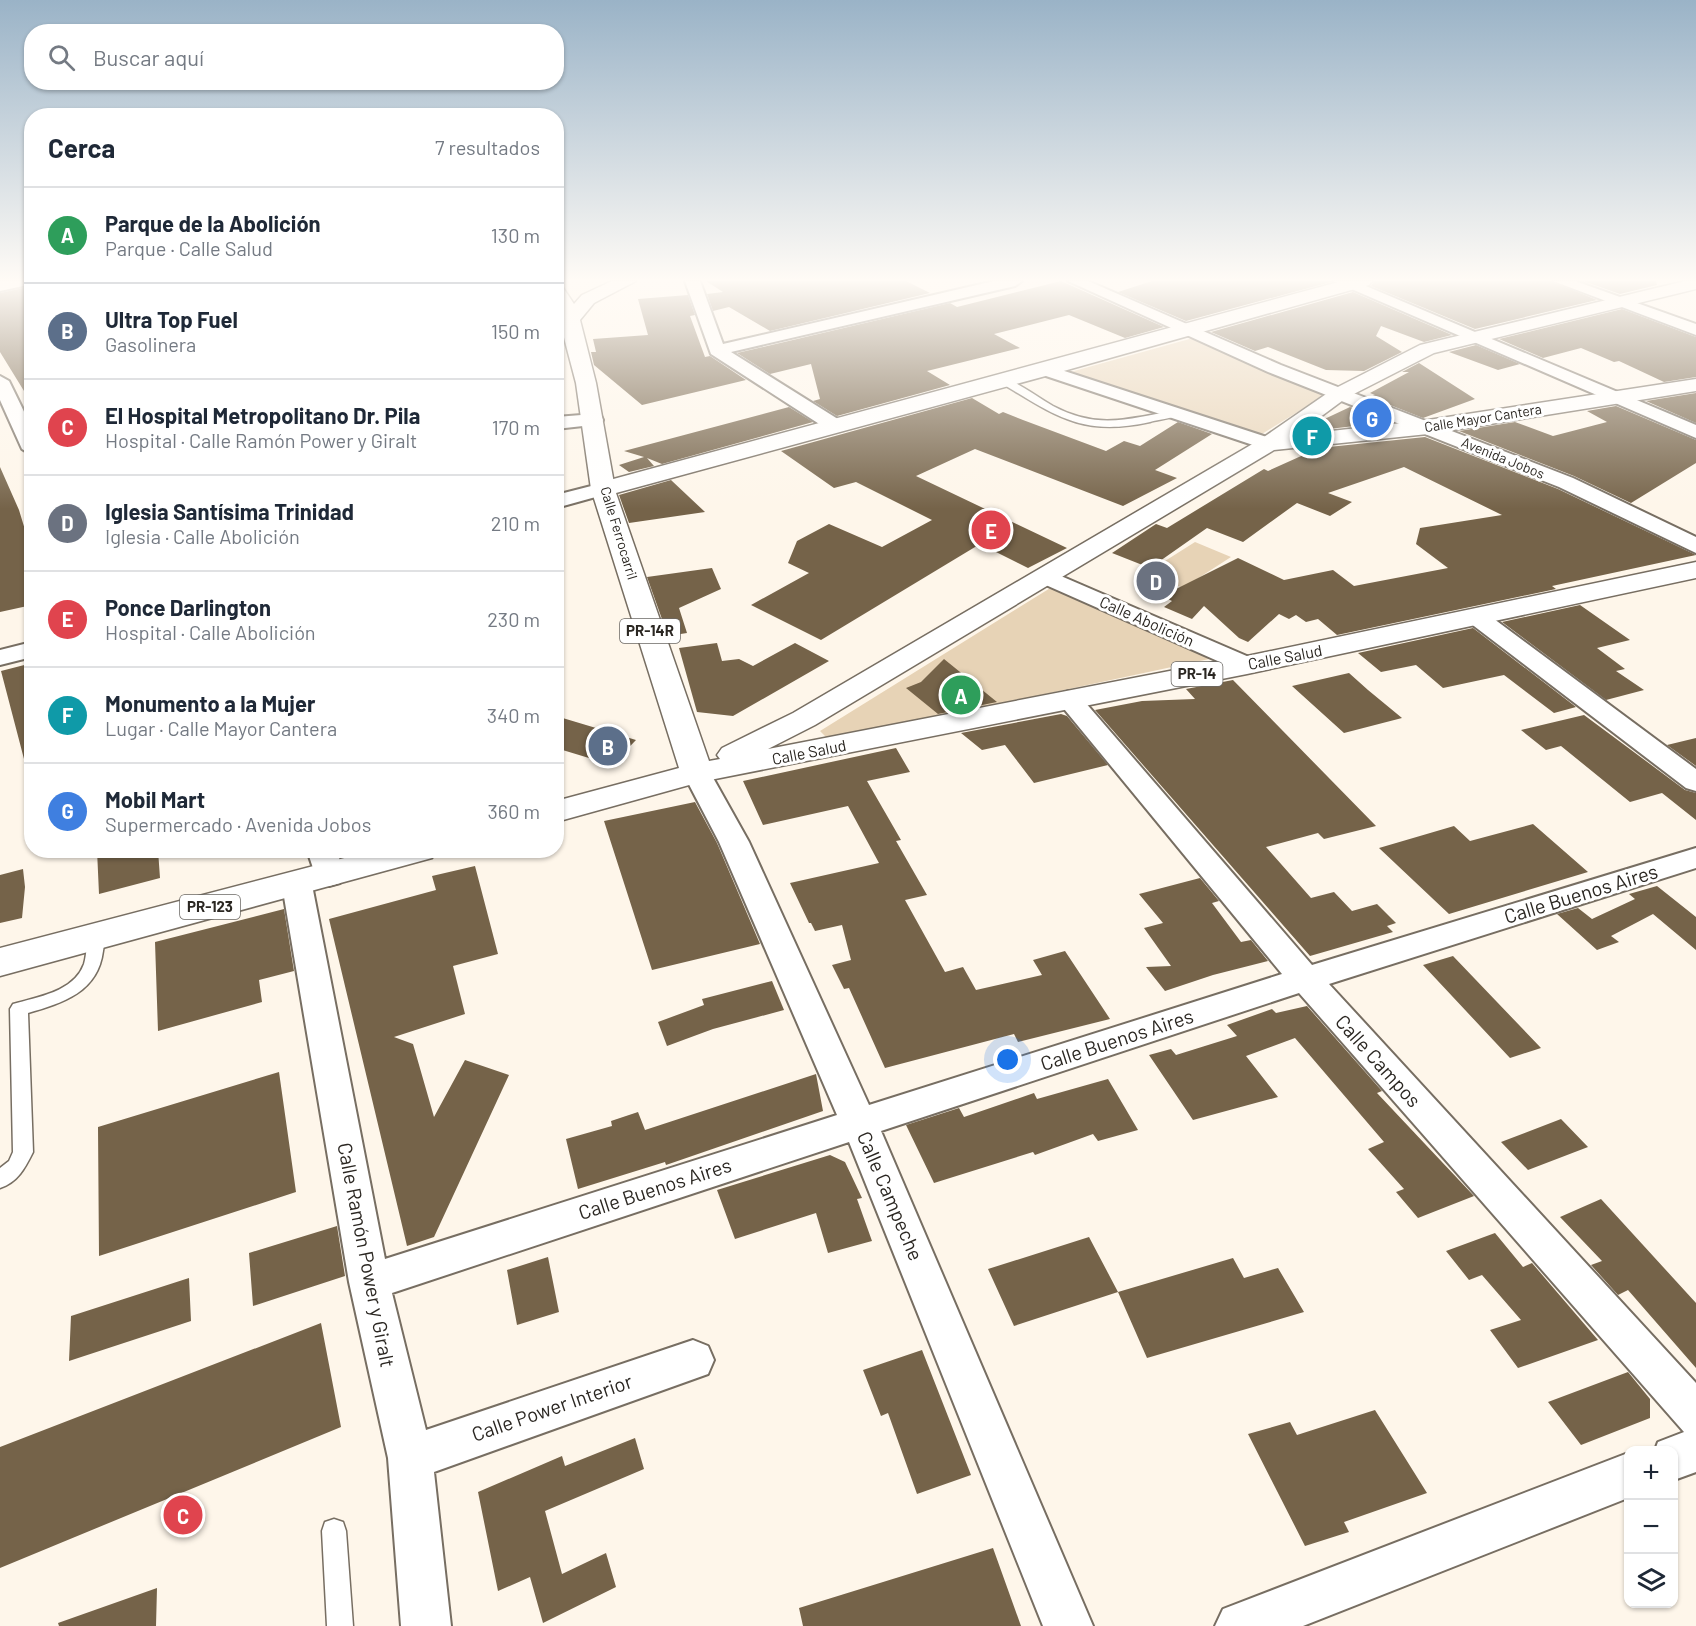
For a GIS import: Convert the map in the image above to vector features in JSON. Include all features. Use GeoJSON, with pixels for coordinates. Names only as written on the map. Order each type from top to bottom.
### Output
{"type":"FeatureCollection","features":[{"type":"Feature","properties":{"kind":"main road","name":"Calle Ferrocarril"},"geometry":{"type":"LineString","coordinates":[[579,357],[594,420],[603,489],[697,773]]}},
{"type":"Feature","properties":{"kind":"main road"},"geometry":{"type":"LineString","coordinates":[[603,489],[1094,357]]}},
{"type":"Feature","properties":{"kind":"main road"},"geometry":{"type":"LineString","coordinates":[[564,810],[697,773],[804,719],[1269,444],[1339,394],[1412,357]]}},
{"type":"Feature","properties":{"kind":"main road","name":"Calle Mayor Cantera"},"geometry":{"type":"LineString","coordinates":[[1269,444],[1428,427],[1696,385]]}},
{"type":"Feature","properties":{"kind":"main road","name":"Calle Salud"},"geometry":{"type":"LineString","coordinates":[[697,773],[1247,665],[1478,618],[1696,570]]}},
{"type":"Feature","properties":{"kind":"main road","name":"PR-123"},"geometry":{"type":"LineString","coordinates":[[0,962],[97,937],[316,870],[378,858]]}},
{"type":"Feature","properties":{"kind":"street"},"geometry":{"type":"LineString","coordinates":[[728,357],[834,425]]}},
{"type":"Feature","properties":{"kind":"street","name":"Avenida Jobos"},"geometry":{"type":"LineString","coordinates":[[1252,357],[1640,514],[1696,546]]}},
{"type":"Feature","properties":{"kind":"street"},"geometry":{"type":"LineString","coordinates":[[1516,357],[1696,432]]}},
{"type":"Feature","properties":{"kind":"street"},"geometry":{"type":"LineString","coordinates":[[1047,370],[1269,444]]}},
{"type":"Feature","properties":{"kind":"street"},"geometry":{"type":"LineString","coordinates":[[0,381],[24,432]]}},
{"type":"Feature","properties":{"kind":"street"},"geometry":{"type":"LineString","coordinates":[[1659,417],[1696,411]]}},
{"type":"Feature","properties":{"kind":"street"},"geometry":{"type":"LineString","coordinates":[[564,422],[594,420]]}},
{"type":"Feature","properties":{"kind":"street"},"geometry":{"type":"LineString","coordinates":[[564,500],[603,489]]}},
{"type":"Feature","properties":{"kind":"street","name":"Calle Abolición"},"geometry":{"type":"LineString","coordinates":[[1047,577],[1247,665]]}},
{"type":"Feature","properties":{"kind":"street"},"geometry":{"type":"LineString","coordinates":[[1478,618],[1696,783]]}},
{"type":"Feature","properties":{"kind":"street"},"geometry":{"type":"LineString","coordinates":[[0,658],[24,651]]}},
{"type":"Feature","properties":{"kind":"street","name":"Calle Campos"},"geometry":{"type":"LineString","coordinates":[[1069,699],[1305,979],[1696,1416]]}},
{"type":"Feature","properties":{"kind":"street","name":"Calle Campeche"},"geometry":{"type":"LineString","coordinates":[[697,773],[734,842],[859,1124],[1068,1626]]}},
{"type":"Feature","properties":{"kind":"street","name":"Calle Buenos Aires"},"geometry":{"type":"LineString","coordinates":[[369,1282],[1305,979],[1696,858]]}},
{"type":"Feature","properties":{"kind":"street","name":"Calle Ramón Power y Giralt"},"geometry":{"type":"LineString","coordinates":[[316,870],[369,1282],[410,1458],[426,1626]]}},
{"type":"Feature","properties":{"kind":"street","name":"Calle Power Interior"},"geometry":{"type":"LineString","coordinates":[[410,1458],[693,1359]]}},
{"type":"Feature","properties":{"kind":"street"},"geometry":{"type":"LineString","coordinates":[[1678,1457],[1696,1450]]}},
{"type":"Feature","properties":{"kind":"street"},"geometry":{"type":"LineString","coordinates":[[1240,1626],[1624,1478]]}},
{"type":"Feature","properties":{"kind":"lane"},"geometry":{"type":"LineString","coordinates":[[1004,381],[1074,419],[1094,425],[1108,425],[1176,413]]}},
{"type":"Feature","properties":{"kind":"lane"},"geometry":{"type":"LineString","coordinates":[[0,1180],[16,1167],[23,1152],[19,1009],[51,1001],[83,979],[92,966],[97,937]]}},
{"type":"Feature","properties":{"kind":"lane"},"geometry":{"type":"LineString","coordinates":[[334,1531],[340,1626]]}},
{"type":"Feature","properties":{"kind":"shaded area"},"geometry":{"type":"Polygon","coordinates":[[[1125,357],[1237,357],[1325,395],[1257,437],[1067,373],[1125,357]]]}},
{"type":"Feature","properties":{"kind":"shaded area"},"geometry":{"type":"Polygon","coordinates":[[[1195,542],[1231,557],[1183,588],[1146,573],[1195,542]]]}},
{"type":"Feature","properties":{"kind":"shaded area"},"geometry":{"type":"Polygon","coordinates":[[[1052,587],[1214,658],[829,740],[820,731],[1052,587]]]}},
{"type":"Feature","properties":{"kind":"building"},"geometry":{"type":"Polygon","coordinates":[[[3,357],[24,357],[24,391],[3,357]]]}},
{"type":"Feature","properties":{"kind":"building"},"geometry":{"type":"Polygon","coordinates":[[[592,357],[711,357],[746,380],[642,405],[594,365],[592,357]]]}},
{"type":"Feature","properties":{"kind":"building"},"geometry":{"type":"Polygon","coordinates":[[[743,357],[984,357],[927,371],[950,385],[837,416],[813,401],[820,399],[811,364],[770,374],[743,357]]]}},
{"type":"Feature","properties":{"kind":"building"},"geometry":{"type":"Polygon","coordinates":[[[1293,357],[1392,357],[1364,371],[1326,370],[1293,357]]]}},
{"type":"Feature","properties":{"kind":"building"},"geometry":{"type":"Polygon","coordinates":[[[1462,357],[1504,357],[1520,364],[1498,370],[1462,357]]]}},
{"type":"Feature","properties":{"kind":"building"},"geometry":{"type":"Polygon","coordinates":[[[1602,357],[1696,357],[1696,377],[1664,382],[1619,361],[1614,362],[1602,357]]]}},
{"type":"Feature","properties":{"kind":"building"},"geometry":{"type":"Polygon","coordinates":[[[1419,363],[1475,399],[1423,418],[1370,397],[1375,395],[1370,393],[1409,372],[1402,372],[1419,363]]]}},
{"type":"Feature","properties":{"kind":"building"},"geometry":{"type":"Polygon","coordinates":[[[1696,393],[1696,423],[1646,401],[1696,393]]]}},
{"type":"Feature","properties":{"kind":"building"},"geometry":{"type":"Polygon","coordinates":[[[972,398],[999,414],[1003,412],[1106,451],[1124,441],[1140,446],[1178,422],[1212,434],[1155,470],[1177,478],[1123,506],[975,449],[916,476],[1067,548],[1028,568],[980,544],[821,640],[751,605],[809,573],[788,563],[797,541],[829,524],[882,547],[932,520],[856,482],[834,488],[781,451],[972,398]]]}},
{"type":"Feature","properties":{"kind":"building"},"geometry":{"type":"Polygon","coordinates":[[[1616,406],[1696,440],[1696,463],[1631,503],[1574,476],[1459,431],[1515,422],[1553,436],[1607,422],[1587,411],[1616,406]]]}},
{"type":"Feature","properties":{"kind":"building"},"geometry":{"type":"Polygon","coordinates":[[[789,407],[813,422],[662,464],[647,458],[654,466],[629,472],[619,465],[644,457],[624,451],[789,407]]]}},
{"type":"Feature","properties":{"kind":"building"},"geometry":{"type":"Polygon","coordinates":[[[1350,407],[1389,422],[1329,429],[1316,423],[1350,407]]]}},
{"type":"Feature","properties":{"kind":"building"},"geometry":{"type":"Polygon","coordinates":[[[1425,437],[1558,489],[1696,555],[1552,586],[1556,589],[1337,635],[1318,619],[1306,622],[1296,615],[1289,619],[1279,614],[1248,642],[1239,638],[1204,606],[1192,619],[1164,607],[1172,601],[1162,596],[1238,558],[1284,580],[1333,570],[1354,586],[1448,568],[1416,544],[1420,528],[1502,515],[1404,467],[1328,493],[1352,502],[1330,516],[1297,503],[1243,542],[1207,528],[1150,568],[1112,553],[1156,524],[1167,528],[1264,469],[1268,471],[1319,448],[1425,437]]]}},
{"type":"Feature","properties":{"kind":"building"},"geometry":{"type":"Polygon","coordinates":[[[0,467],[24,526],[24,607],[0,612],[0,467]]]}},
{"type":"Feature","properties":{"kind":"building"},"geometry":{"type":"Polygon","coordinates":[[[671,480],[705,512],[629,523],[619,495],[671,480]]]}},
{"type":"Feature","properties":{"kind":"building"},"geometry":{"type":"Polygon","coordinates":[[[712,568],[721,589],[679,608],[687,633],[668,636],[647,577],[712,568]]]}},
{"type":"Feature","properties":{"kind":"building"},"geometry":{"type":"Polygon","coordinates":[[[1580,605],[1630,640],[1597,648],[1625,669],[1616,671],[1644,690],[1606,700],[1502,622],[1580,605]]]}},
{"type":"Feature","properties":{"kind":"building"},"geometry":{"type":"Polygon","coordinates":[[[1473,628],[1576,707],[1554,713],[1504,675],[1443,688],[1416,665],[1381,672],[1358,653],[1473,628]]]}},
{"type":"Feature","properties":{"kind":"building"},"geometry":{"type":"Polygon","coordinates":[[[717,643],[722,661],[739,659],[753,666],[795,643],[829,661],[733,716],[697,712],[679,648],[717,643]]]}},
{"type":"Feature","properties":{"kind":"building"},"geometry":{"type":"Polygon","coordinates":[[[944,659],[997,702],[938,714],[906,688],[921,682],[944,659]]]}},
{"type":"Feature","properties":{"kind":"building"},"geometry":{"type":"Polygon","coordinates":[[[24,665],[24,759],[1,671],[24,665]]]}},
{"type":"Feature","properties":{"kind":"building"},"geometry":{"type":"Polygon","coordinates":[[[1349,673],[1402,718],[1344,733],[1292,686],[1349,673]]]}},
{"type":"Feature","properties":{"kind":"building"},"geometry":{"type":"Polygon","coordinates":[[[1233,680],[1376,826],[1324,839],[1318,833],[1266,847],[1311,898],[1334,892],[1352,911],[1377,904],[1396,923],[1387,926],[1393,932],[1310,956],[1095,710],[1142,701],[1195,699],[1186,689],[1233,680]]]}},
{"type":"Feature","properties":{"kind":"building"},"geometry":{"type":"Polygon","coordinates":[[[1061,714],[1067,716],[1108,765],[1034,783],[1005,745],[982,750],[961,733],[1061,714]]]}},
{"type":"Feature","properties":{"kind":"building"},"geometry":{"type":"Polygon","coordinates":[[[1584,715],[1685,790],[1696,793],[1696,820],[1662,793],[1630,802],[1561,746],[1546,750],[1521,730],[1584,715]]]}},
{"type":"Feature","properties":{"kind":"building"},"geometry":{"type":"Polygon","coordinates":[[[564,718],[636,740],[612,765],[564,750],[564,718]]]}},
{"type":"Feature","properties":{"kind":"building"},"geometry":{"type":"Polygon","coordinates":[[[1696,738],[1696,766],[1667,745],[1696,738]]]}},
{"type":"Feature","properties":{"kind":"building"},"geometry":{"type":"Polygon","coordinates":[[[896,748],[910,772],[867,781],[901,840],[896,841],[927,895],[905,900],[945,972],[963,967],[976,990],[1042,975],[1033,960],[1065,951],[1110,1019],[1018,1042],[1014,1034],[885,1068],[849,988],[844,989],[832,965],[851,960],[842,925],[815,931],[790,883],[879,863],[848,806],[763,825],[743,781],[896,748]]]}},
{"type":"Feature","properties":{"kind":"building"},"geometry":{"type":"Polygon","coordinates":[[[695,802],[717,843],[760,944],[652,970],[604,821],[695,802]]]}},
{"type":"Feature","properties":{"kind":"building"},"geometry":{"type":"Polygon","coordinates":[[[1533,824],[1588,872],[1449,914],[1379,848],[1454,826],[1470,841],[1533,824]]]}},
{"type":"Feature","properties":{"kind":"building"},"geometry":{"type":"Polygon","coordinates":[[[97,858],[159,858],[160,878],[99,894],[97,858]]]}},
{"type":"Feature","properties":{"kind":"building"},"geometry":{"type":"Polygon","coordinates":[[[475,866],[498,954],[453,966],[465,1014],[394,1037],[413,1044],[434,1117],[465,1060],[509,1075],[434,1237],[407,1246],[329,919],[436,890],[432,876],[475,866]]]}},
{"type":"Feature","properties":{"kind":"building"},"geometry":{"type":"Polygon","coordinates":[[[23,869],[25,887],[22,918],[0,923],[0,875],[23,869]]]}},
{"type":"Feature","properties":{"kind":"building"},"geometry":{"type":"Polygon","coordinates":[[[1200,878],[1219,901],[1212,903],[1241,942],[1251,940],[1268,961],[1213,975],[1165,991],[1146,967],[1171,966],[1144,928],[1163,923],[1139,894],[1200,878]]]}},
{"type":"Feature","properties":{"kind":"building"},"geometry":{"type":"Polygon","coordinates":[[[1657,886],[1696,917],[1696,950],[1653,914],[1611,936],[1619,942],[1597,950],[1557,914],[1578,908],[1592,919],[1635,899],[1629,894],[1657,886]]]}},
{"type":"Feature","properties":{"kind":"building"},"geometry":{"type":"Polygon","coordinates":[[[284,909],[294,971],[259,980],[262,1002],[158,1031],[155,942],[284,909]]]}},
{"type":"Feature","properties":{"kind":"building"},"geometry":{"type":"Polygon","coordinates":[[[1453,956],[1541,1048],[1510,1058],[1423,965],[1453,956]]]}},
{"type":"Feature","properties":{"kind":"building"},"geometry":{"type":"Polygon","coordinates":[[[772,981],[784,1010],[713,1029],[667,1046],[658,1022],[704,1005],[702,999],[772,981]]]}},
{"type":"Feature","properties":{"kind":"building"},"geometry":{"type":"Polygon","coordinates":[[[1307,1006],[1382,1091],[1377,1093],[1474,1196],[1418,1218],[1396,1192],[1404,1189],[1368,1149],[1384,1142],[1295,1038],[1246,1056],[1278,1097],[1193,1120],[1149,1055],[1171,1049],[1176,1055],[1237,1036],[1227,1025],[1272,1009],[1276,1013],[1307,1006]]]}},
{"type":"Feature","properties":{"kind":"building"},"geometry":{"type":"Polygon","coordinates":[[[279,1072],[296,1192],[99,1256],[98,1127],[279,1072]]]}},
{"type":"Feature","properties":{"kind":"building"},"geometry":{"type":"Polygon","coordinates":[[[816,1074],[823,1111],[666,1165],[665,1162],[578,1189],[566,1139],[612,1126],[611,1121],[638,1112],[645,1130],[816,1074]]]}},
{"type":"Feature","properties":{"kind":"building"},"geometry":{"type":"Polygon","coordinates":[[[1108,1079],[1138,1130],[1098,1141],[1093,1134],[1035,1155],[1033,1152],[934,1183],[906,1125],[959,1108],[964,1117],[1034,1093],[1037,1099],[1108,1079]]]}},
{"type":"Feature","properties":{"kind":"building"},"geometry":{"type":"Polygon","coordinates":[[[1561,1119],[1588,1147],[1528,1170],[1501,1142],[1561,1119]]]}},
{"type":"Feature","properties":{"kind":"building"},"geometry":{"type":"Polygon","coordinates":[[[830,1155],[845,1162],[862,1198],[857,1199],[872,1241],[828,1253],[816,1213],[735,1239],[717,1190],[830,1155]]]}},
{"type":"Feature","properties":{"kind":"building"},"geometry":{"type":"Polygon","coordinates":[[[1601,1199],[1696,1303],[1696,1368],[1628,1290],[1618,1295],[1591,1265],[1602,1261],[1560,1217],[1601,1199]]]}},
{"type":"Feature","properties":{"kind":"building"},"geometry":{"type":"Polygon","coordinates":[[[337,1226],[345,1276],[253,1306],[249,1253],[337,1226]]]}},
{"type":"Feature","properties":{"kind":"building"},"geometry":{"type":"Polygon","coordinates":[[[1495,1233],[1523,1267],[1532,1263],[1598,1340],[1518,1368],[1490,1330],[1521,1320],[1482,1275],[1469,1280],[1446,1251],[1495,1233]]]}},
{"type":"Feature","properties":{"kind":"building"},"geometry":{"type":"Polygon","coordinates":[[[1089,1237],[1118,1292],[1014,1326],[988,1269],[1089,1237]]]}},
{"type":"Feature","properties":{"kind":"building"},"geometry":{"type":"Polygon","coordinates":[[[548,1257],[559,1312],[517,1325],[507,1270],[548,1257]]]}},
{"type":"Feature","properties":{"kind":"building"},"geometry":{"type":"Polygon","coordinates":[[[1233,1258],[1244,1278],[1278,1268],[1304,1312],[1147,1358],[1118,1292],[1233,1258]]]}},
{"type":"Feature","properties":{"kind":"building"},"geometry":{"type":"Polygon","coordinates":[[[189,1278],[191,1321],[69,1361],[71,1316],[189,1278]]]}},
{"type":"Feature","properties":{"kind":"building"},"geometry":{"type":"Polygon","coordinates":[[[321,1323],[341,1427],[0,1568],[0,1447],[321,1323]]]}},
{"type":"Feature","properties":{"kind":"building"},"geometry":{"type":"Polygon","coordinates":[[[922,1350],[971,1475],[917,1494],[888,1413],[881,1416],[863,1370],[922,1350]]]}},
{"type":"Feature","properties":{"kind":"building"},"geometry":{"type":"Polygon","coordinates":[[[1628,1372],[1650,1399],[1650,1418],[1581,1445],[1548,1402],[1628,1372]]]}},
{"type":"Feature","properties":{"kind":"building"},"geometry":{"type":"Polygon","coordinates":[[[1375,1410],[1427,1493],[1344,1522],[1349,1532],[1305,1546],[1248,1434],[1290,1422],[1297,1435],[1375,1410]]]}},
{"type":"Feature","properties":{"kind":"building"},"geometry":{"type":"Polygon","coordinates":[[[635,1438],[644,1469],[545,1511],[562,1574],[606,1553],[616,1587],[543,1623],[530,1577],[498,1591],[478,1492],[562,1456],[565,1466],[635,1438]]]}},
{"type":"Feature","properties":{"kind":"building"},"geometry":{"type":"Polygon","coordinates":[[[993,1548],[1021,1626],[803,1626],[799,1608],[993,1548]]]}},
{"type":"Feature","properties":{"kind":"building"},"geometry":{"type":"Polygon","coordinates":[[[157,1588],[156,1626],[59,1626],[58,1623],[157,1588]]]}},
{"type":"Feature","properties":{"kind":"place","name":"Mobil Mart"},"geometry":{"type":"Point","coordinates":[1372,418]}},
{"type":"Feature","properties":{"kind":"place","name":"Monumento a la Mujer"},"geometry":{"type":"Point","coordinates":[1312,436]}},
{"type":"Feature","properties":{"kind":"place","name":"Ponce Darlington"},"geometry":{"type":"Point","coordinates":[991,530]}},
{"type":"Feature","properties":{"kind":"place","name":"Iglesia Santísima Trinidad"},"geometry":{"type":"Point","coordinates":[1156,581]}},
{"type":"Feature","properties":{"kind":"place","name":"Parque de la Abolición"},"geometry":{"type":"Point","coordinates":[961,695]}},
{"type":"Feature","properties":{"kind":"place","name":"Ultra Top Fuel"},"geometry":{"type":"Point","coordinates":[608,746]}},
{"type":"Feature","properties":{"kind":"place","name":"El Hospital Metropolitano Dr. Pila"},"geometry":{"type":"Point","coordinates":[183,1515]}}]}
